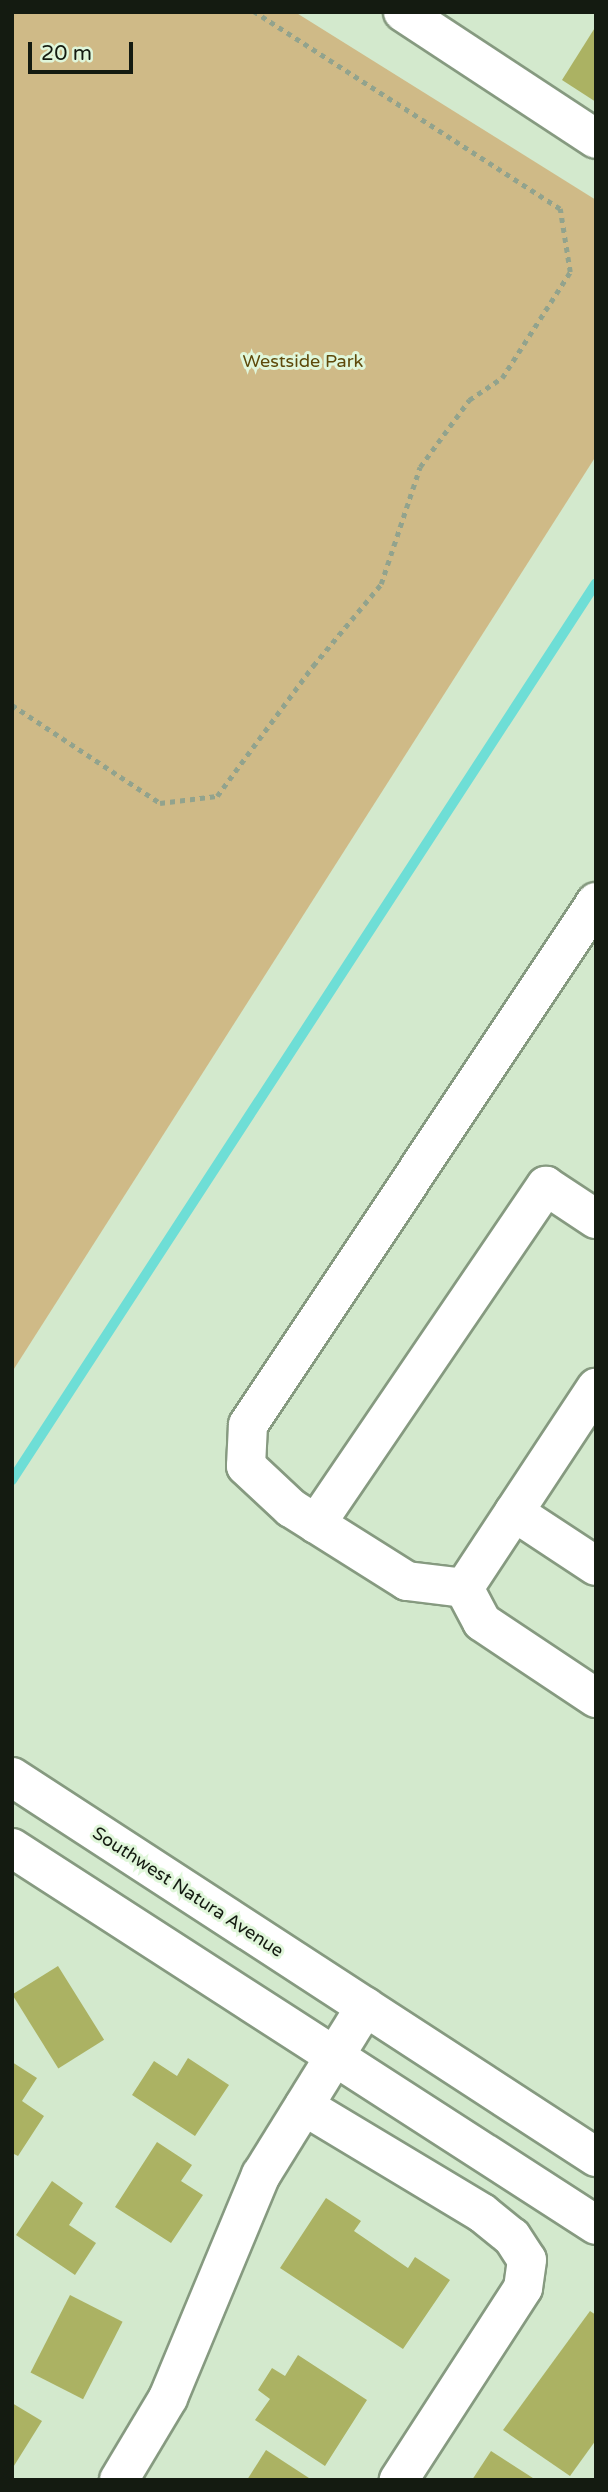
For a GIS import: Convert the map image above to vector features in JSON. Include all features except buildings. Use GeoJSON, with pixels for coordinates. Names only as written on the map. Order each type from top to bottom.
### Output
{"type":"FeatureCollection","features":[{"type":"Feature","properties":{"kind":"street"},"geometry":{"type":"LineString","coordinates":[[403,12],[596,139]]}},
{"type":"Feature","properties":{"kind":"street"},"geometry":{"type":"LineString","coordinates":[[464,1588],[407,1581],[291,1508],[246,1466],[248,1425],[596,902]]}},
{"type":"Feature","properties":{"kind":"street"},"geometry":{"type":"LineString","coordinates":[[316,1524],[546,1186],[596,1219]]}},
{"type":"Feature","properties":{"kind":"street"},"geometry":{"type":"LineString","coordinates":[[464,1588],[595,1392]]}},
{"type":"Feature","properties":{"kind":"street"},"geometry":{"type":"LineString","coordinates":[[514,1512],[596,1566]]}},
{"type":"Feature","properties":{"kind":"street"},"geometry":{"type":"LineString","coordinates":[[464,1588],[482,1622],[596,1698]]}},
{"type":"Feature","properties":{"kind":"street","name":"Southwest Natura Avenue"},"geometry":{"type":"LineString","coordinates":[[12,1777],[596,2157]]}},
{"type":"Feature","properties":{"kind":"street"},"geometry":{"type":"LineString","coordinates":[[12,1847],[596,2225]]}},
{"type":"Feature","properties":{"kind":"street"},"geometry":{"type":"LineString","coordinates":[[119,2480],[168,2398],[261,2175],[365,2007]]}},
{"type":"Feature","properties":{"kind":"street"},"geometry":{"type":"LineString","coordinates":[[304,2106],[482,2213],[512,2236],[527,2260],[523,2288],[399,2480]]}},
{"type":"Feature","properties":{"kind":"path"},"geometry":{"type":"LineString","coordinates":[[12,705],[160,803],[217,796],[313,666],[381,584],[420,467],[469,400],[502,378],[570,272],[560,209],[254,12]]}},
{"type":"Feature","properties":{"kind":"green space","name":"Westside Park"},"geometry":{"type":"Polygon","coordinates":[[[12,12],[295,12],[596,200],[596,456],[12,1372],[12,12]]]}},
{"type":"Feature","properties":{"kind":"waterway"},"geometry":{"type":"LineString","coordinates":[[12,1480],[596,583]]}}]}
